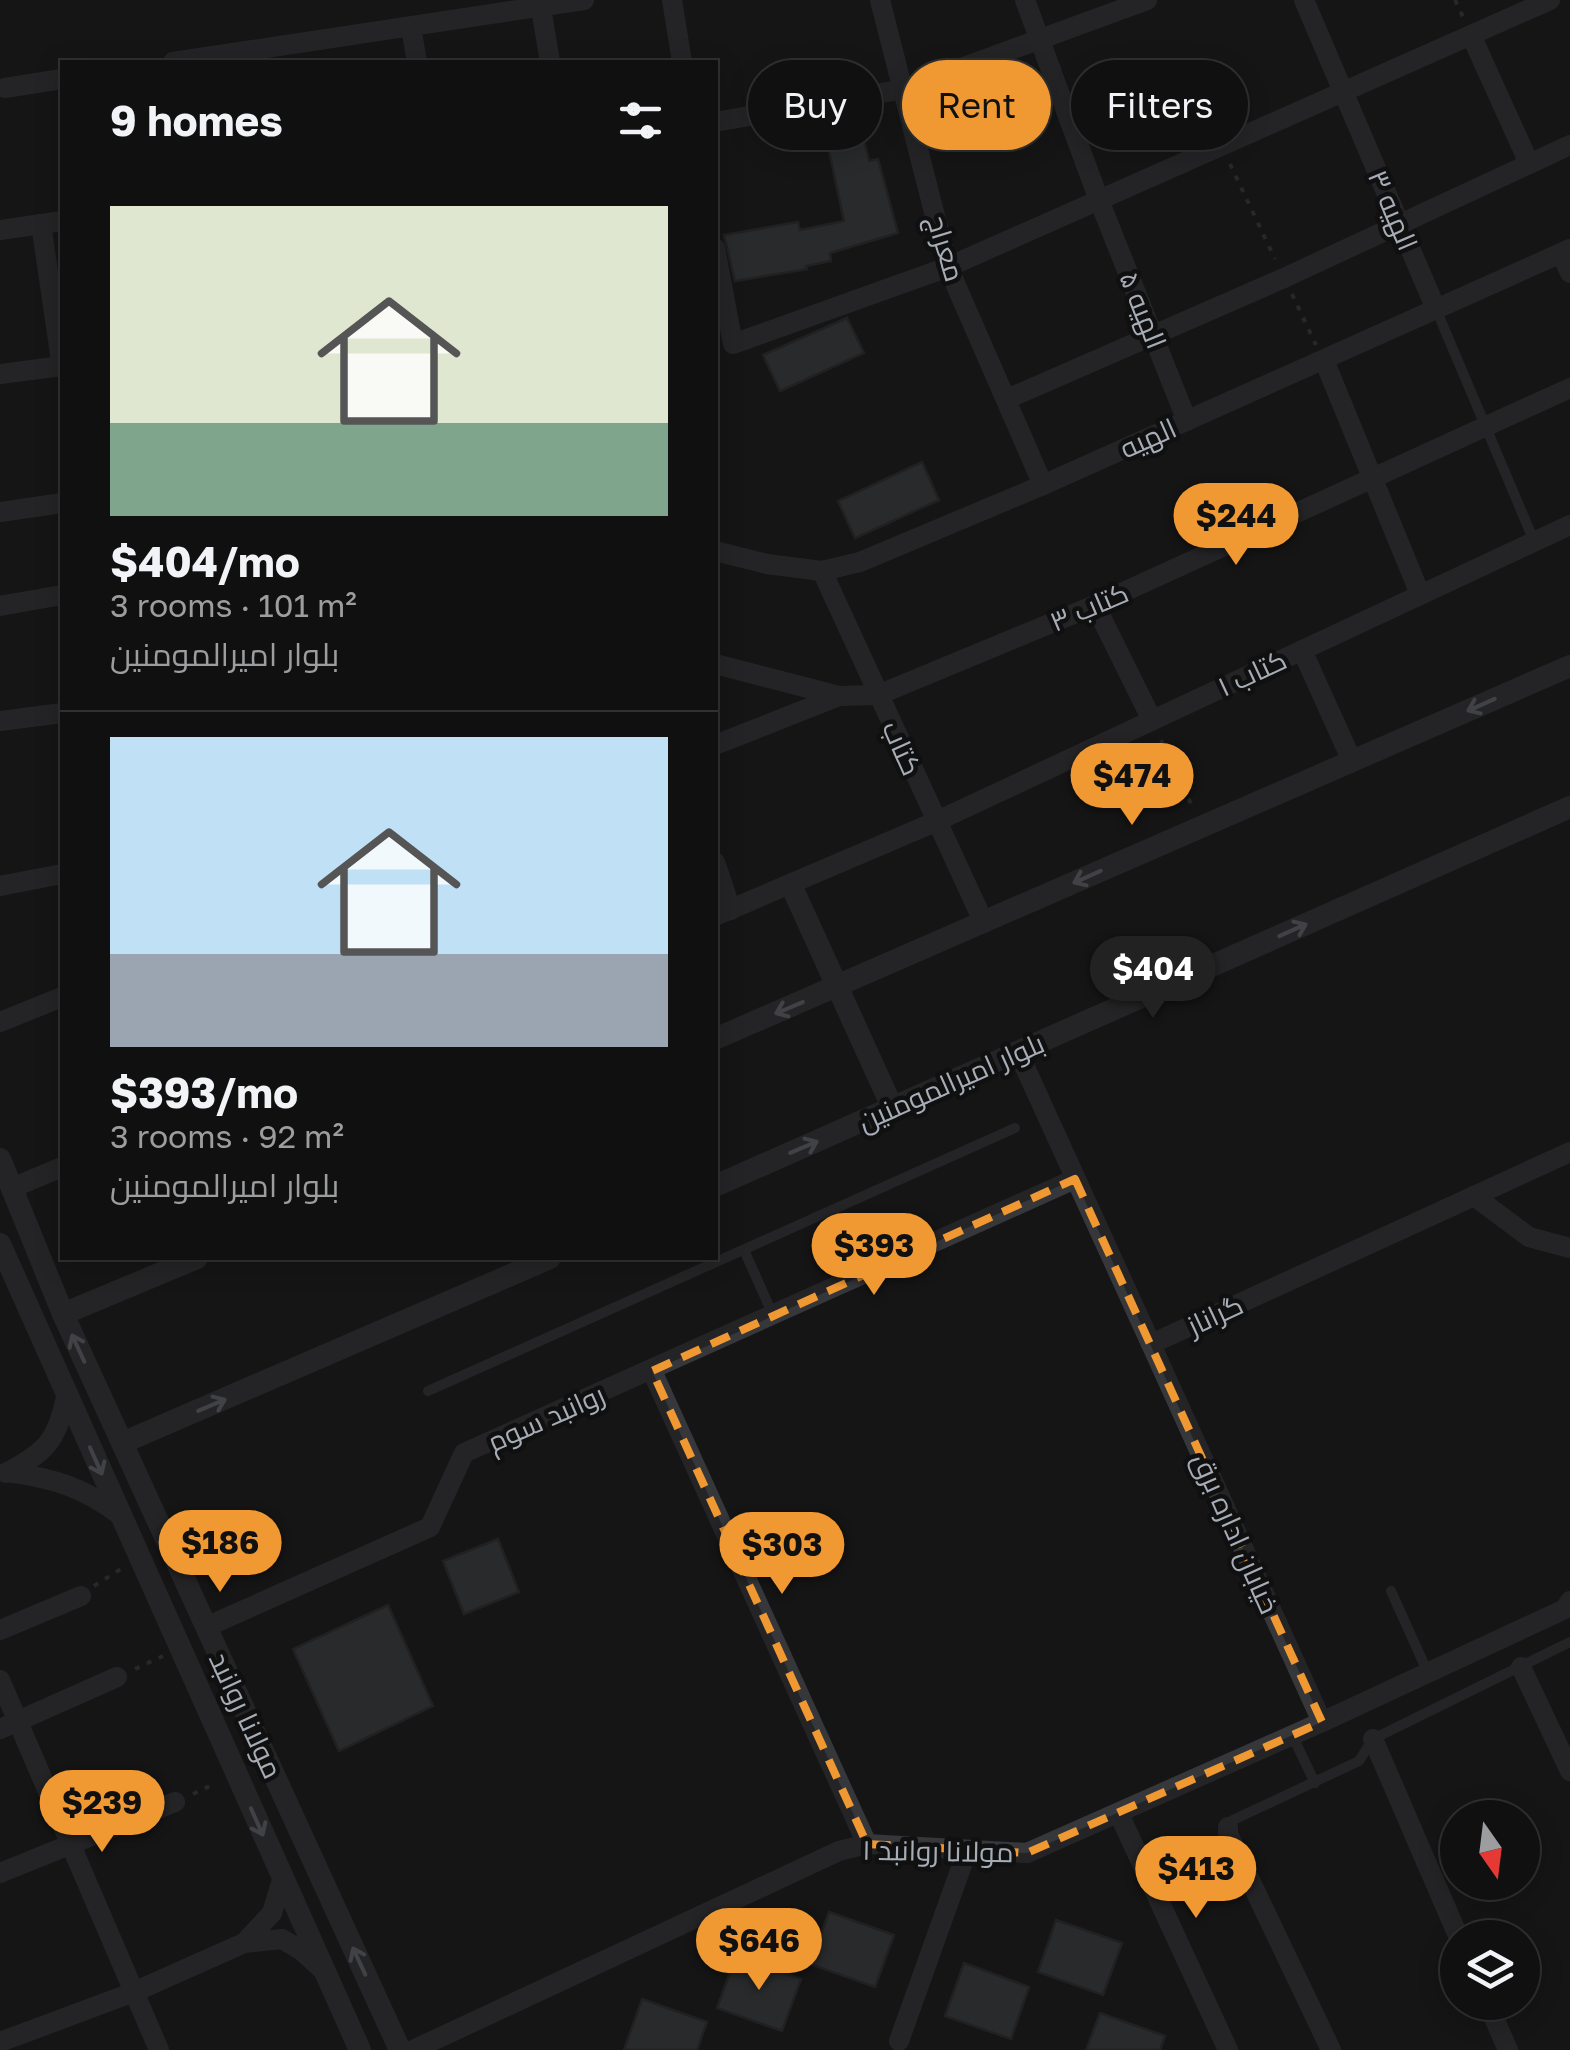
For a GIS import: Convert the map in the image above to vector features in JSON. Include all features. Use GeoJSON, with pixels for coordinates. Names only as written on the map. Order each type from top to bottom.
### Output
{"type":"FeatureCollection","features":[{"type":"Feature","properties":{"kind":"street"},"geometry":{"type":"LineString","coordinates":[[187,60],[584,0]]}},
{"type":"Feature","properties":{"kind":"street"},"geometry":{"type":"LineString","coordinates":[[672,0],[682,60]]}},
{"type":"Feature","properties":{"kind":"street","name":"معراج"},"geometry":{"type":"LineString","coordinates":[[880,0],[902,82]]}},
{"type":"Feature","properties":{"kind":"street","name":"الهیه ۵"},"geometry":{"type":"LineString","coordinates":[[1025,0],[1187,421]]}},
{"type":"Feature","properties":{"kind":"street"},"geometry":{"type":"LineString","coordinates":[[983,60],[1147,0]]}},
{"type":"Feature","properties":{"kind":"street","name":"الهیه ۳"},"geometry":{"type":"LineString","coordinates":[[1304,0],[1436,309]]}},
{"type":"Feature","properties":{"kind":"street"},"geometry":{"type":"LineString","coordinates":[[1248,134],[1550,0]]}},
{"type":"Feature","properties":{"kind":"street"},"geometry":{"type":"LineString","coordinates":[[541,8],[550,60]]}},
{"type":"Feature","properties":{"kind":"street"},"geometry":{"type":"LineString","coordinates":[[411,27],[416,60]]}},
{"type":"Feature","properties":{"kind":"street"},"geometry":{"type":"LineString","coordinates":[[1471,35],[1529,163]]}},
{"type":"Feature","properties":{"kind":"street"},"geometry":{"type":"LineString","coordinates":[[5,88],[60,79]]}},
{"type":"Feature","properties":{"kind":"street"},"geometry":{"type":"LineString","coordinates":[[718,121],[902,89]]}},
{"type":"Feature","properties":{"kind":"street"},"geometry":{"type":"LineString","coordinates":[[1007,400],[1284,278],[1570,145]]}},
{"type":"Feature","properties":{"kind":"street","name":"معراج"},"geometry":{"type":"LineString","coordinates":[[919,150],[948,267],[1043,486]]}},
{"type":"Feature","properties":{"kind":"street"},"geometry":{"type":"LineString","coordinates":[[718,264],[733,344],[948,267],[1212,150]]}},
{"type":"Feature","properties":{"kind":"street"},"geometry":{"type":"LineString","coordinates":[[0,230],[52,223],[60,337]]}},
{"type":"Feature","properties":{"kind":"street"},"geometry":{"type":"LineString","coordinates":[[1566,251],[1570,274]]}},
{"type":"Feature","properties":{"kind":"street","name":"الهیه"},"geometry":{"type":"LineString","coordinates":[[718,552],[767,564],[822,571],[860,562],[1043,486],[1566,251]]}},
{"type":"Feature","properties":{"kind":"street"},"geometry":{"type":"LineString","coordinates":[[1324,360],[1420,594]]}},
{"type":"Feature","properties":{"kind":"street"},"geometry":{"type":"LineString","coordinates":[[0,374],[60,366]]}},
{"type":"Feature","properties":{"kind":"street","name":"کتاب ۳"},"geometry":{"type":"LineString","coordinates":[[878,695],[1095,605],[1570,388]]}},
{"type":"Feature","properties":{"kind":"street"},"geometry":{"type":"LineString","coordinates":[[0,512],[60,503]]}},
{"type":"Feature","properties":{"kind":"street","name":"کتاب ۱"},"geometry":{"type":"LineString","coordinates":[[723,913],[935,822],[1570,525]]}},
{"type":"Feature","properties":{"kind":"street","name":"کتاب"},"geometry":{"type":"LineString","coordinates":[[822,571],[984,923]]}},
{"type":"Feature","properties":{"kind":"street"},"geometry":{"type":"LineString","coordinates":[[0,606],[60,595]]}},
{"type":"Feature","properties":{"kind":"street"},"geometry":{"type":"LineString","coordinates":[[1095,605],[1152,720]]}},
{"type":"Feature","properties":{"kind":"street"},"geometry":{"type":"LineString","coordinates":[[1302,650],[1352,762]]}},
{"type":"Feature","properties":{"kind":"street"},"geometry":{"type":"LineString","coordinates":[[718,665],[838,696],[878,695]]}},
{"type":"Feature","properties":{"kind":"street"},"geometry":{"type":"LineString","coordinates":[[718,1038],[1570,666]]}},
{"type":"Feature","properties":{"kind":"street"},"geometry":{"type":"LineString","coordinates":[[718,744],[838,696]]}},
{"type":"Feature","properties":{"kind":"street"},"geometry":{"type":"LineString","coordinates":[[0,721],[60,713]]}},
{"type":"Feature","properties":{"kind":"street","name":"بلوار امیرالمومنین"},"geometry":{"type":"LineString","coordinates":[[718,1185],[1570,806]]}},
{"type":"Feature","properties":{"kind":"street"},"geometry":{"type":"LineString","coordinates":[[0,886],[60,874]]}},
{"type":"Feature","properties":{"kind":"street"},"geometry":{"type":"LineString","coordinates":[[718,881],[723,913]]}},
{"type":"Feature","properties":{"kind":"street"},"geometry":{"type":"LineString","coordinates":[[791,885],[893,1109]]}},
{"type":"Feature","properties":{"kind":"street"},"geometry":{"type":"LineString","coordinates":[[0,1022],[60,998]]}},
{"type":"Feature","properties":{"kind":"street"},"geometry":{"type":"LineString","coordinates":[[1018,1052],[1150,1344]]}},
{"type":"Feature","properties":{"kind":"street","name":"گراناز"},"geometry":{"type":"LineString","coordinates":[[1150,1344],[1570,1152]]}},
{"type":"Feature","properties":{"kind":"street","name":"مولانا روانبد"},"geometry":{"type":"LineString","coordinates":[[0,1159],[63,1314],[400,2050]]}},
{"type":"Feature","properties":{"kind":"street"},"geometry":{"type":"LineString","coordinates":[[12,1188],[60,1167]]}},
{"type":"Feature","properties":{"kind":"street","name":"روانبد سوم"},"geometry":{"type":"LineString","coordinates":[[206,1627],[430,1528],[464,1453],[1075,1180]]}},
{"type":"Feature","properties":{"kind":"street"},"geometry":{"type":"LineString","coordinates":[[1474,1196],[1529,1238],[1570,1248]]}},
{"type":"Feature","properties":{"kind":"street","name":"مولانا روانبد"},"geometry":{"type":"LineString","coordinates":[[0,1244],[360,2050]]}},
{"type":"Feature","properties":{"kind":"street"},"geometry":{"type":"LineString","coordinates":[[63,1314],[192,1260]]}},
{"type":"Feature","properties":{"kind":"street"},"geometry":{"type":"LineString","coordinates":[[122,1444],[545,1260]]}},
{"type":"Feature","properties":{"kind":"street","name":"خیابان اداره برق"},"geometry":{"type":"LineString","coordinates":[[1150,1344],[1322,1722]]}},
{"type":"Feature","properties":{"kind":"street"},"geometry":{"type":"LineString","coordinates":[[652,1371],[867,1844]]}},
{"type":"Feature","properties":{"kind":"street"},"geometry":{"type":"LineString","coordinates":[[4,1474],[33,1458],[54,1440],[66,1397],[96,1385]]}},
{"type":"Feature","properties":{"kind":"street"},"geometry":{"type":"LineString","coordinates":[[4,1474],[64,1483],[94,1496],[120,1516],[149,1504]]}},
{"type":"Feature","properties":{"kind":"street"},"geometry":{"type":"LineString","coordinates":[[0,1630],[81,1596]]}},
{"type":"Feature","properties":{"kind":"street","name":"مولانا روانبد ۱"},"geometry":{"type":"LineString","coordinates":[[413,2050],[839,1851],[867,1844],[1027,1853],[1428,1673],[1565,1608],[1570,1601]]}},
{"type":"Feature","properties":{"kind":"street"},"geometry":{"type":"LineString","coordinates":[[1521,1667],[1570,1771]]}},
{"type":"Feature","properties":{"kind":"street"},"geometry":{"type":"LineString","coordinates":[[9,1725],[117,1676]]}},
{"type":"Feature","properties":{"kind":"street"},"geometry":{"type":"LineString","coordinates":[[0,1680],[9,1725],[70,1844],[158,2050]]}},
{"type":"Feature","properties":{"kind":"street"},"geometry":{"type":"LineString","coordinates":[[1372,1739],[1451,1920]]}},
{"type":"Feature","properties":{"kind":"street"},"geometry":{"type":"LineString","coordinates":[[236,1774],[268,1762]]}},
{"type":"Feature","properties":{"kind":"street"},"geometry":{"type":"LineString","coordinates":[[0,1872],[175,1802]]}},
{"type":"Feature","properties":{"kind":"street"},"geometry":{"type":"LineString","coordinates":[[1118,1814],[1228,2050]]}},
{"type":"Feature","properties":{"kind":"street"},"geometry":{"type":"LineString","coordinates":[[1228,1826],[1228,1834],[1331,2050]]}},
{"type":"Feature","properties":{"kind":"street"},"geometry":{"type":"LineString","coordinates":[[899,2040],[967,1851]]}},
{"type":"Feature","properties":{"kind":"street"},"geometry":{"type":"LineString","coordinates":[[244,1944],[272,1913],[282,1880]]}},
{"type":"Feature","properties":{"kind":"street"},"geometry":{"type":"LineString","coordinates":[[4,2050],[0,2042],[134,1992],[244,1944],[282,1939],[323,1970]]}},
{"type":"Feature","properties":{"kind":"street"},"geometry":{"type":"LineString","coordinates":[[1495,2020],[1508,2050]]}},
{"type":"Feature","properties":{"kind":"lane"},"geometry":{"type":"LineString","coordinates":[[1436,309],[1534,541]]}},
{"type":"Feature","properties":{"kind":"lane"},"geometry":{"type":"LineString","coordinates":[[428,1392],[1016,1128]]}},
{"type":"Feature","properties":{"kind":"lane"},"geometry":{"type":"LineString","coordinates":[[744,1250],[774,1316]]}},
{"type":"Feature","properties":{"kind":"lane"},"geometry":{"type":"LineString","coordinates":[[1391,1591],[1428,1673]]}},
{"type":"Feature","properties":{"kind":"lane"},"geometry":{"type":"LineString","coordinates":[[1228,1826],[1233,1820],[1360,1761],[1372,1739],[1570,1642]]}},
{"type":"Feature","properties":{"kind":"lane"},"geometry":{"type":"LineString","coordinates":[[1292,1735],[1315,1782]]}},
{"type":"Feature","properties":{"kind":"path"},"geometry":{"type":"LineString","coordinates":[[1223,150],[1324,360]]}},
{"type":"Feature","properties":{"kind":"path"},"geometry":{"type":"LineString","coordinates":[[1152,720],[1202,826]]}},
{"type":"Feature","properties":{"kind":"path"},"geometry":{"type":"LineString","coordinates":[[81,1596],[142,1558]]}},
{"type":"Feature","properties":{"kind":"path"},"geometry":{"type":"LineString","coordinates":[[117,1676],[180,1648]]}},
{"type":"Feature","properties":{"kind":"path"},"geometry":{"type":"LineString","coordinates":[[175,1802],[236,1774]]}},
{"type":"Feature","properties":{"kind":"highlighted area"},"geometry":{"type":"Polygon","coordinates":[[[1075,1179],[1322,1722],[1027,1853],[867,1844],[652,1371],[1075,1179]]]}},
{"type":"Feature","properties":{"kind":"building"},"geometry":{"type":"Polygon","coordinates":[[[829,150],[866,150],[869,161],[878,159],[898,233],[830,253],[831,261],[806,266],[807,269],[735,281],[724,235],[798,222],[800,230],[844,221],[829,150]]]}},
{"type":"Feature","properties":{"kind":"building"},"geometry":{"type":"Polygon","coordinates":[[[847,318],[864,353],[780,391],[763,355],[847,318]]]}},
{"type":"Feature","properties":{"kind":"building"},"geometry":{"type":"Polygon","coordinates":[[[922,462],[939,500],[855,538],[838,501],[922,462]]]}},
{"type":"Feature","properties":{"kind":"building"},"geometry":{"type":"Polygon","coordinates":[[[498,1539],[519,1592],[464,1614],[443,1561],[498,1539]]]}},
{"type":"Feature","properties":{"kind":"building"},"geometry":{"type":"Polygon","coordinates":[[[388,1605],[433,1706],[339,1751],[293,1649],[388,1605]]]}},
{"type":"Feature","properties":{"kind":"building"},"geometry":{"type":"Polygon","coordinates":[[[829,1912],[894,1935],[875,1987],[810,1964],[829,1912]]]}},
{"type":"Feature","properties":{"kind":"building"},"geometry":{"type":"Polygon","coordinates":[[[1056,1920],[1122,1943],[1103,1995],[1038,1972],[1056,1920]]]}},
{"type":"Feature","properties":{"kind":"building"},"geometry":{"type":"Polygon","coordinates":[[[736,1956],[801,1979],[782,2031],[717,2008],[736,1956]]]}},
{"type":"Feature","properties":{"kind":"building"},"geometry":{"type":"Polygon","coordinates":[[[964,1963],[1029,1987],[1011,2039],[945,2016],[964,1963]]]}},
{"type":"Feature","properties":{"kind":"building"},"geometry":{"type":"Polygon","coordinates":[[[642,1999],[707,2022],[697,2050],[624,2050],[642,1999]]]}},
{"type":"Feature","properties":{"kind":"building"},"geometry":{"type":"Polygon","coordinates":[[[1100,2013],[1165,2036],[1160,2050],[1086,2050],[1100,2013]]]}}]}
